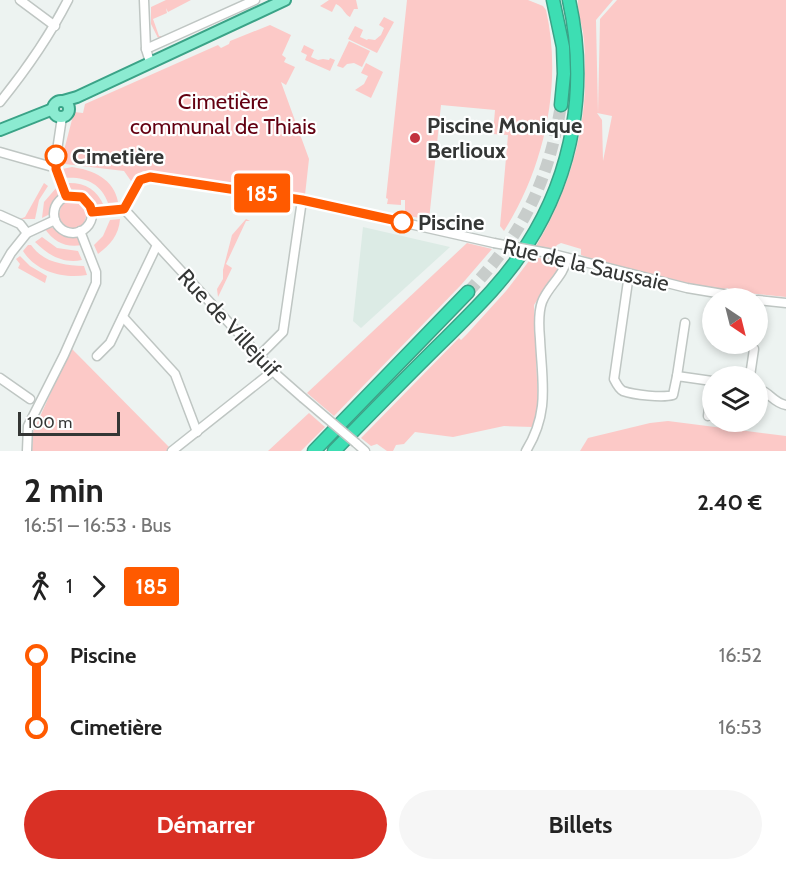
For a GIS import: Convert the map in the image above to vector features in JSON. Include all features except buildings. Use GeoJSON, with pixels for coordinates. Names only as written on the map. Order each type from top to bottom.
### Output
{"type":"FeatureCollection","features":[{"type":"Feature","properties":{"kind":"highway"},"geometry":{"type":"LineString","coordinates":[[553,0],[563,47],[564,74],[561,105]]}},
{"type":"Feature","properties":{"kind":"highway"},"geometry":{"type":"LineString","coordinates":[[333,451],[491,292],[528,245],[549,206],[562,174],[576,108],[577,48],[568,0]]}},
{"type":"Feature","properties":{"kind":"highway"},"geometry":{"type":"LineString","coordinates":[[314,451],[468,292]]}},
{"type":"Feature","properties":{"kind":"main road"},"geometry":{"type":"LineString","coordinates":[[0,130],[53,109],[56,102],[65,109],[77,97],[285,0]]}},
{"type":"Feature","properties":{"kind":"street"},"geometry":{"type":"LineString","coordinates":[[20,0],[55,26]]}},
{"type":"Feature","properties":{"kind":"street"},"geometry":{"type":"LineString","coordinates":[[0,102],[55,26],[68,0]]}},
{"type":"Feature","properties":{"kind":"street"},"geometry":{"type":"LineString","coordinates":[[146,49],[255,0]]}},
{"type":"Feature","properties":{"kind":"street"},"geometry":{"type":"LineString","coordinates":[[146,1],[146,49],[150,62]]}},
{"type":"Feature","properties":{"kind":"street"},"geometry":{"type":"LineString","coordinates":[[65,109],[55,164],[66,196]]}},
{"type":"Feature","properties":{"kind":"street"},"geometry":{"type":"LineString","coordinates":[[0,152],[49,166],[55,164]]}},
{"type":"Feature","properties":{"kind":"street","name":"Rue de la Saussaie"},"geometry":{"type":"LineString","coordinates":[[124,209],[139,181],[147,177],[302,200],[553,254],[702,290]]}},
{"type":"Feature","properties":{"kind":"street"},"geometry":{"type":"LineString","coordinates":[[66,196],[82,197],[92,212],[89,223],[80,231],[62,230],[55,220],[55,207],[66,196]]}},
{"type":"Feature","properties":{"kind":"street"},"geometry":{"type":"LineString","coordinates":[[259,356],[283,332],[302,200]]}},
{"type":"Feature","properties":{"kind":"street"},"geometry":{"type":"LineString","coordinates":[[92,212],[124,209]]}},
{"type":"Feature","properties":{"kind":"street","name":"Rue de Villejuif"},"geometry":{"type":"LineString","coordinates":[[124,209],[273,371],[365,451]]}},
{"type":"Feature","properties":{"kind":"street"},"geometry":{"type":"LineString","coordinates":[[0,215],[20,224],[27,233]]}},
{"type":"Feature","properties":{"kind":"street"},"geometry":{"type":"LineString","coordinates":[[0,272],[27,233],[55,220]]}},
{"type":"Feature","properties":{"kind":"street"},"geometry":{"type":"LineString","coordinates":[[27,451],[28,426],[64,355],[96,283],[96,272],[80,231]]}},
{"type":"Feature","properties":{"kind":"street"},"geometry":{"type":"LineString","coordinates":[[97,356],[108,345],[157,245]]}},
{"type":"Feature","properties":{"kind":"street"},"geometry":{"type":"LineString","coordinates":[[526,451],[536,436],[543,411],[539,327],[542,303],[565,267],[567,258]]}},
{"type":"Feature","properties":{"kind":"street"},"geometry":{"type":"LineString","coordinates":[[629,274],[614,379],[622,391],[665,397],[674,395],[684,323]]}},
{"type":"Feature","properties":{"kind":"street"},"geometry":{"type":"LineString","coordinates":[[768,301],[786,303]]}},
{"type":"Feature","properties":{"kind":"street"},"geometry":{"type":"LineString","coordinates":[[123,316],[174,374],[197,432]]}},
{"type":"Feature","properties":{"kind":"street"},"geometry":{"type":"LineString","coordinates":[[172,451],[273,371]]}},
{"type":"Feature","properties":{"kind":"street"},"geometry":{"type":"LineString","coordinates":[[677,376],[702,381]]}},
{"type":"Feature","properties":{"kind":"street"},"geometry":{"type":"LineString","coordinates":[[0,378],[30,399]]}},
{"type":"Feature","properties":{"kind":"street"},"geometry":{"type":"LineString","coordinates":[[768,394],[772,399],[786,405]]}},
{"type":"Feature","properties":{"kind":"shaded area"},"geometry":{"type":"Polygon","coordinates":[[[363,227],[450,247],[361,328],[353,321],[363,227]]]}},
{"type":"Feature","properties":{"kind":"green space"},"geometry":{"type":"Polygon","coordinates":[[[166,0],[191,0],[168,12],[166,8],[167,13],[153,19],[159,36],[164,36],[158,38],[151,24],[151,7],[166,0]]]}},
{"type":"Feature","properties":{"kind":"green space"},"geometry":{"type":"Polygon","coordinates":[[[329,0],[356,0],[358,9],[354,9],[350,17],[336,4],[332,12],[320,6],[329,0]]]}},
{"type":"Feature","properties":{"kind":"green space"},"geometry":{"type":"Polygon","coordinates":[[[407,0],[528,0],[543,6],[546,10],[551,38],[552,67],[551,96],[546,125],[530,180],[504,231],[500,226],[508,135],[493,134],[495,110],[441,105],[429,220],[405,215],[405,200],[401,200],[401,205],[387,204],[407,0]]]}},
{"type":"Feature","properties":{"kind":"green space"},"geometry":{"type":"Polygon","coordinates":[[[578,0],[613,0],[596,20],[598,113],[600,19],[617,0],[786,0],[786,297],[768,295],[768,288],[702,288],[655,278],[591,259],[581,255],[581,249],[561,243],[554,249],[536,246],[557,206],[578,141],[584,96],[585,53],[578,0]],[[597,113],[602,120],[603,161],[612,116],[597,113]]]}},
{"type":"Feature","properties":{"kind":"green space"},"geometry":{"type":"Polygon","coordinates":[[[384,17],[394,22],[377,53],[348,39],[355,26],[363,30],[360,37],[375,40],[384,28],[379,25],[384,17]]]}},
{"type":"Feature","properties":{"kind":"green space","name":"Cimetière communal de Thiais"},"geometry":{"type":"Polygon","coordinates":[[[270,25],[291,35],[282,55],[286,58],[284,62],[295,67],[286,85],[281,82],[309,159],[305,195],[257,188],[253,185],[251,187],[143,171],[131,181],[124,171],[65,164],[62,158],[74,112],[83,113],[85,104],[218,45],[221,48],[230,41],[270,25]]]}},
{"type":"Feature","properties":{"kind":"green space"},"geometry":{"type":"Polygon","coordinates":[[[349,41],[370,51],[362,67],[354,63],[347,64],[343,68],[337,66],[349,41]]]}},
{"type":"Feature","properties":{"kind":"green space"},"geometry":{"type":"Polygon","coordinates":[[[304,45],[314,50],[311,57],[318,60],[329,60],[330,58],[335,60],[330,71],[305,60],[307,55],[301,52],[304,45]]]}},
{"type":"Feature","properties":{"kind":"green space"},"geometry":{"type":"Polygon","coordinates":[[[366,63],[383,72],[371,98],[355,90],[364,84],[368,76],[361,73],[366,63]]]}},
{"type":"Feature","properties":{"kind":"green space"},"geometry":{"type":"Polygon","coordinates":[[[72,167],[87,170],[101,177],[112,187],[118,202],[108,203],[101,190],[91,182],[78,178],[64,178],[62,169],[72,167]]]}},
{"type":"Feature","properties":{"kind":"green space"},"geometry":{"type":"Polygon","coordinates":[[[44,183],[48,186],[39,200],[35,219],[20,219],[25,217],[44,183]]]}},
{"type":"Feature","properties":{"kind":"green space"},"geometry":{"type":"Polygon","coordinates":[[[66,183],[84,185],[94,191],[104,206],[102,208],[97,206],[87,195],[70,188],[66,183]]]}},
{"type":"Feature","properties":{"kind":"green space"},"geometry":{"type":"Polygon","coordinates":[[[57,187],[58,195],[51,206],[50,214],[42,218],[44,202],[57,187]]]}},
{"type":"Feature","properties":{"kind":"green space"},"geometry":{"type":"Polygon","coordinates":[[[70,199],[82,202],[88,212],[83,225],[75,229],[66,228],[58,217],[62,204],[70,199]]]}},
{"type":"Feature","properties":{"kind":"green space"},"geometry":{"type":"Polygon","coordinates":[[[120,219],[113,239],[98,254],[94,245],[103,236],[110,220],[120,219]]]}},
{"type":"Feature","properties":{"kind":"green space"},"geometry":{"type":"Polygon","coordinates":[[[246,219],[250,221],[246,221],[226,264],[232,268],[218,297],[217,289],[223,279],[223,270],[232,235],[246,219]]]}},
{"type":"Feature","properties":{"kind":"green space"},"geometry":{"type":"Polygon","coordinates":[[[51,227],[65,235],[78,237],[82,245],[71,246],[56,241],[45,229],[51,227]]]}},
{"type":"Feature","properties":{"kind":"green space"},"geometry":{"type":"Polygon","coordinates":[[[42,237],[57,248],[78,251],[82,260],[68,261],[45,251],[35,242],[42,237]]]}},
{"type":"Feature","properties":{"kind":"green space"},"geometry":{"type":"Polygon","coordinates":[[[467,243],[492,249],[461,285],[334,416],[307,393],[467,243]]]}},
{"type":"Feature","properties":{"kind":"green space"},"geometry":{"type":"Polygon","coordinates":[[[28,245],[54,262],[84,266],[87,275],[60,275],[43,269],[23,251],[28,245]]]}},
{"type":"Feature","properties":{"kind":"green space"},"geometry":{"type":"Polygon","coordinates":[[[20,256],[30,266],[47,276],[45,283],[18,268],[20,264],[16,259],[20,256]]]}},
{"type":"Feature","properties":{"kind":"green space"},"geometry":{"type":"Polygon","coordinates":[[[532,257],[562,263],[534,305],[538,405],[533,427],[504,426],[453,437],[415,432],[404,444],[396,445],[393,451],[387,451],[377,444],[371,446],[361,438],[459,338],[461,340],[467,334],[506,291],[532,257]]]}},
{"type":"Feature","properties":{"kind":"green space"},"geometry":{"type":"Polygon","coordinates":[[[71,348],[170,448],[168,451],[32,451],[33,432],[71,348]]]}},
{"type":"Feature","properties":{"kind":"green space"},"geometry":{"type":"Polygon","coordinates":[[[309,413],[325,427],[301,451],[268,451],[309,413]]]}},
{"type":"Feature","properties":{"kind":"green space"},"geometry":{"type":"Polygon","coordinates":[[[668,421],[702,425],[702,432],[755,432],[786,436],[786,451],[580,451],[588,438],[668,421]]]}},
{"type":"Feature","properties":{"kind":"tunnel"},"geometry":{"type":"LineString","coordinates":[[468,292],[503,250],[530,207],[549,160],[561,105]]}},
{"type":"Feature","properties":{"kind":"bus line","name":"185"},"geometry":{"type":"LineString","coordinates":[[56,156],[56,169],[66,196],[82,197],[92,212],[124,209],[140,180],[150,177],[302,200],[402,222]]}},
{"type":"Feature","properties":{"kind":"place","name":"Piscine Monique Berlioux"},"geometry":{"type":"Point","coordinates":[415,138]}},
{"type":"Feature","properties":{"kind":"place","name":"Cimetière"},"geometry":{"type":"Point","coordinates":[56,156]}},
{"type":"Feature","properties":{"kind":"place","name":"Piscine"},"geometry":{"type":"Point","coordinates":[402,222]}}]}
